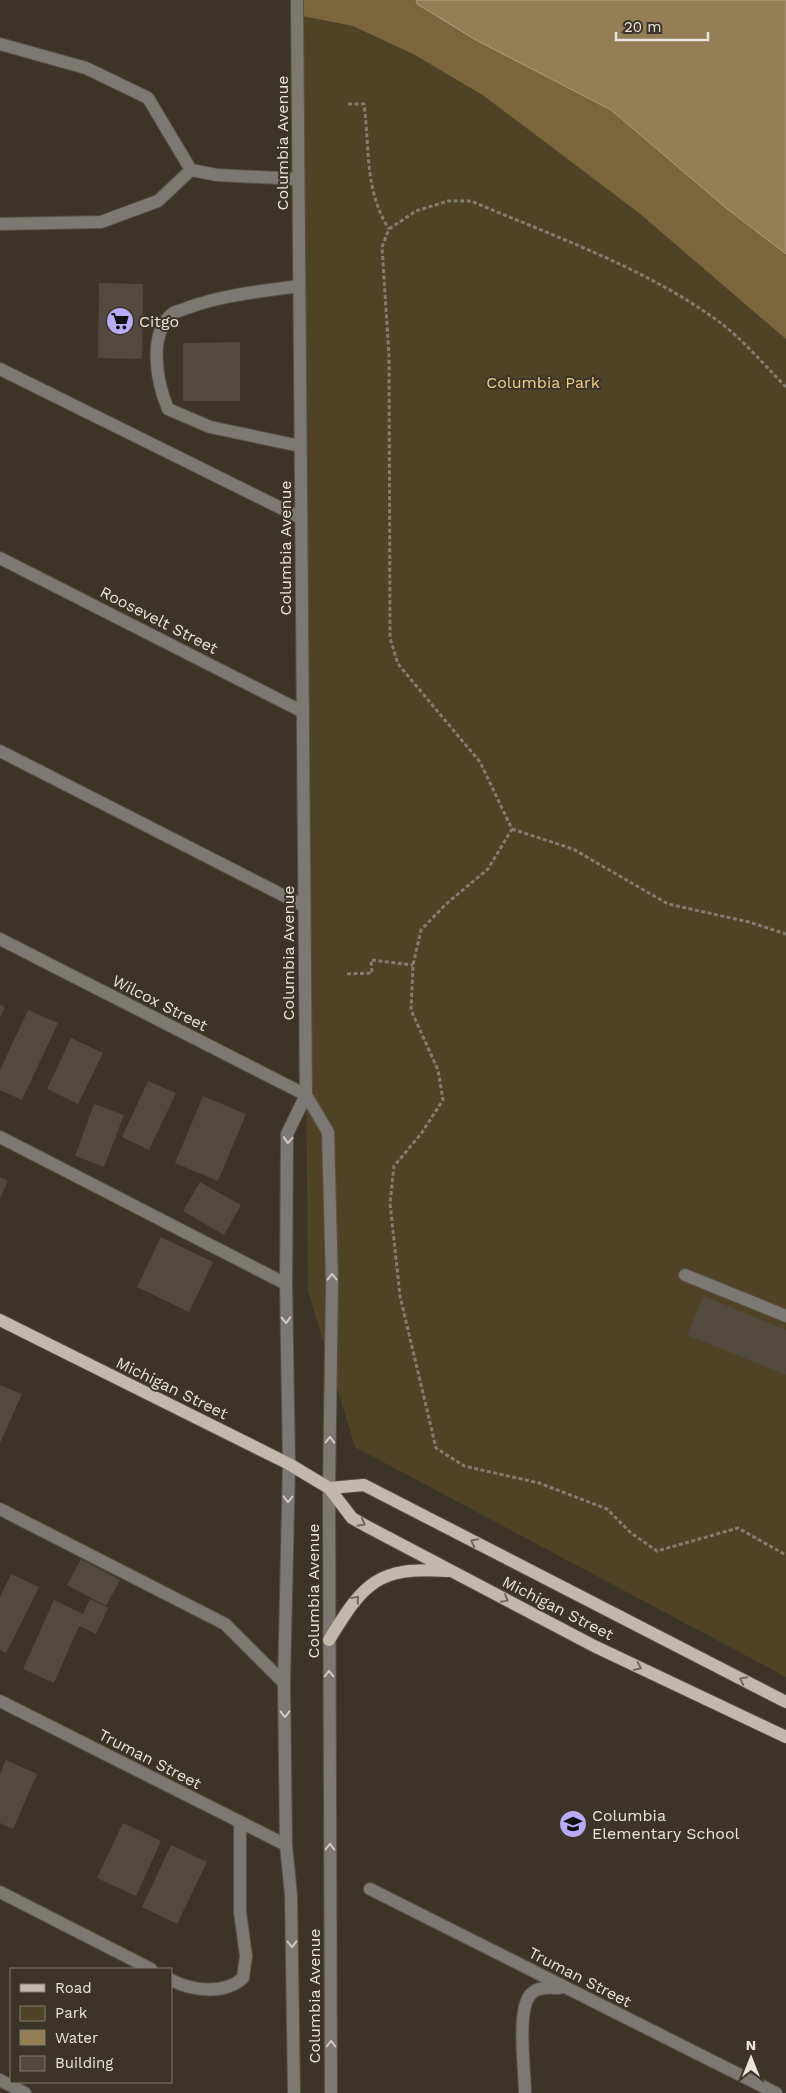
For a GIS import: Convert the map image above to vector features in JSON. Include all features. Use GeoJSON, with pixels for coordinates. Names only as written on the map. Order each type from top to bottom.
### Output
{"type":"FeatureCollection","features":[{"type":"Feature","properties":{"kind":"main road","name":"Michigan Street"},"geometry":{"type":"LineString","coordinates":[[0,1320],[289,1464],[329,1488],[352,1518],[594,1646],[786,1737]]}},
{"type":"Feature","properties":{"kind":"main road","name":"Michigan Street"},"geometry":{"type":"LineString","coordinates":[[329,1488],[364,1485],[786,1702]]}},
{"type":"Feature","properties":{"kind":"main road"},"geometry":{"type":"LineString","coordinates":[[329,1640],[349,1608],[367,1586],[394,1574],[415,1570],[452,1571]]}},
{"type":"Feature","properties":{"kind":"street","name":"Columbia Avenue"},"geometry":{"type":"LineString","coordinates":[[294,2093],[291,1895],[286,1845],[284,1683],[289,1464],[286,1284],[288,1134],[306,1095],[297,0]]}},
{"type":"Feature","properties":{"kind":"street"},"geometry":{"type":"LineString","coordinates":[[0,44],[86,68],[148,98],[191,170],[217,176],[298,179]]}},
{"type":"Feature","properties":{"kind":"street"},"geometry":{"type":"LineString","coordinates":[[0,224],[101,222],[158,201],[191,170]]}},
{"type":"Feature","properties":{"kind":"street"},"geometry":{"type":"LineString","coordinates":[[299,286],[250,292],[201,303],[173,313],[157,336],[159,387],[168,409],[210,428],[300,446]]}},
{"type":"Feature","properties":{"kind":"street"},"geometry":{"type":"LineString","coordinates":[[0,369],[301,518]]}},
{"type":"Feature","properties":{"kind":"street","name":"Roosevelt Street"},"geometry":{"type":"LineString","coordinates":[[0,558],[303,712]]}},
{"type":"Feature","properties":{"kind":"street"},"geometry":{"type":"LineString","coordinates":[[0,751],[304,906]]}},
{"type":"Feature","properties":{"kind":"street","name":"Wilcox Street"},"geometry":{"type":"LineString","coordinates":[[0,939],[306,1095]]}},
{"type":"Feature","properties":{"kind":"street","name":"Columbia Avenue"},"geometry":{"type":"LineString","coordinates":[[306,1095],[328,1132],[332,1283],[329,1488],[331,2093]]}},
{"type":"Feature","properties":{"kind":"street"},"geometry":{"type":"LineString","coordinates":[[0,1136],[286,1284]]}},
{"type":"Feature","properties":{"kind":"street"},"geometry":{"type":"LineString","coordinates":[[685,1276],[786,1316]]}},
{"type":"Feature","properties":{"kind":"street"},"geometry":{"type":"LineString","coordinates":[[0,1509],[225,1624],[284,1683]]}},
{"type":"Feature","properties":{"kind":"street","name":"Truman Street"},"geometry":{"type":"LineString","coordinates":[[0,1701],[286,1845]]}},
{"type":"Feature","properties":{"kind":"street"},"geometry":{"type":"LineString","coordinates":[[172,1980],[181,1985],[202,1989],[230,1986],[243,1978],[246,1956],[240,1912],[240,1823]]}},
{"type":"Feature","properties":{"kind":"street","name":"Truman Street"},"geometry":{"type":"LineString","coordinates":[[370,1889],[776,2093]]}},
{"type":"Feature","properties":{"kind":"street"},"geometry":{"type":"LineString","coordinates":[[0,1892],[149,1968]]}},
{"type":"Feature","properties":{"kind":"street"},"geometry":{"type":"LineString","coordinates":[[526,2093],[523,2026],[524,2003],[530,1994],[537,1989],[565,1988]]}},
{"type":"Feature","properties":{"kind":"street"},"geometry":{"type":"LineString","coordinates":[[0,2080],[25,2093]]}},
{"type":"Feature","properties":{"kind":"path"},"geometry":{"type":"LineString","coordinates":[[348,104],[364,104],[370,177],[378,211],[389,228]]}},
{"type":"Feature","properties":{"kind":"path"},"geometry":{"type":"LineString","coordinates":[[786,387],[720,322],[685,298],[604,258],[471,202],[448,202],[416,211],[389,228],[382,247],[389,356],[390,638],[398,664],[480,762],[512,829],[573,850],[668,904],[749,922],[786,934]]}},
{"type":"Feature","properties":{"kind":"path"},"geometry":{"type":"LineString","coordinates":[[512,829],[488,869],[446,904],[421,930],[413,965],[411,1010],[438,1070],[443,1100],[422,1134],[394,1166],[390,1202],[400,1296],[436,1448],[464,1466],[539,1483],[607,1509],[630,1533],[657,1551],[738,1528],[786,1555]]}},
{"type":"Feature","properties":{"kind":"path"},"geometry":{"type":"LineString","coordinates":[[347,974],[372,973],[371,960],[413,965]]}},
{"type":"Feature","properties":{"kind":"green space","name":"Columbia Park"},"geometry":{"type":"Polygon","coordinates":[[[297,0],[416,0],[417,4],[474,39],[726,208],[786,254],[786,1677],[355,1447],[308,1291],[297,0]]]}},
{"type":"Feature","properties":{"kind":"shaded area"},"geometry":{"type":"Polygon","coordinates":[[[297,0],[416,0],[417,4],[474,39],[611,110],[726,208],[786,254],[786,339],[639,213],[484,96],[415,55],[353,26],[297,15],[297,0]]]}},
{"type":"Feature","properties":{"kind":"water"},"geometry":{"type":"Polygon","coordinates":[[[416,0],[786,0],[786,254],[726,208],[611,110],[474,39],[417,4],[416,0]]]}},
{"type":"Feature","properties":{"kind":"building","name":"Citgo"},"geometry":{"type":"Polygon","coordinates":[[[99,283],[143,284],[142,359],[98,358],[99,283]]]}},
{"type":"Feature","properties":{"kind":"building","name":"Citgo"},"geometry":{"type":"Polygon","coordinates":[[[240,342],[240,401],[183,401],[183,343],[240,342]]]}},
{"type":"Feature","properties":{"kind":"building"},"geometry":{"type":"Polygon","coordinates":[[[0,1005],[5,1006],[0,1018],[0,1005]]]}},
{"type":"Feature","properties":{"kind":"building"},"geometry":{"type":"Polygon","coordinates":[[[28,1010],[58,1023],[22,1100],[0,1090],[0,1070],[28,1010]]]}},
{"type":"Feature","properties":{"kind":"building"},"geometry":{"type":"Polygon","coordinates":[[[71,1038],[103,1053],[78,1104],[47,1089],[71,1038]]]}},
{"type":"Feature","properties":{"kind":"building"},"geometry":{"type":"Polygon","coordinates":[[[148,1081],[176,1093],[149,1150],[122,1137],[148,1081]]]}},
{"type":"Feature","properties":{"kind":"building"},"geometry":{"type":"Polygon","coordinates":[[[203,1096],[246,1114],[218,1181],[175,1163],[203,1096]]]}},
{"type":"Feature","properties":{"kind":"building"},"geometry":{"type":"Polygon","coordinates":[[[94,1104],[124,1115],[104,1167],[75,1156],[94,1104]]]}},
{"type":"Feature","properties":{"kind":"building"},"geometry":{"type":"Polygon","coordinates":[[[0,1177],[8,1181],[0,1198],[0,1177]]]}},
{"type":"Feature","properties":{"kind":"building"},"geometry":{"type":"Polygon","coordinates":[[[200,1182],[241,1205],[224,1235],[183,1211],[200,1182]]]}},
{"type":"Feature","properties":{"kind":"building"},"geometry":{"type":"Polygon","coordinates":[[[161,1237],[213,1262],[189,1312],[137,1287],[161,1237]]]}},
{"type":"Feature","properties":{"kind":"building"},"geometry":{"type":"Polygon","coordinates":[[[704,1296],[786,1330],[786,1375],[687,1335],[704,1296]]]}},
{"type":"Feature","properties":{"kind":"building"},"geometry":{"type":"Polygon","coordinates":[[[0,1385],[22,1394],[0,1443],[0,1385]]]}},
{"type":"Feature","properties":{"kind":"building"},"geometry":{"type":"Polygon","coordinates":[[[81,1559],[120,1580],[106,1606],[67,1585],[81,1559]]]}},
{"type":"Feature","properties":{"kind":"building"},"geometry":{"type":"Polygon","coordinates":[[[11,1574],[39,1587],[6,1653],[0,1650],[0,1597],[11,1574]]]}},
{"type":"Feature","properties":{"kind":"building"},"geometry":{"type":"Polygon","coordinates":[[[90,1599],[108,1608],[96,1634],[79,1626],[54,1683],[23,1669],[54,1600],[83,1614],[90,1599]]]}},
{"type":"Feature","properties":{"kind":"building"},"geometry":{"type":"Polygon","coordinates":[[[6,1760],[37,1774],[13,1829],[0,1823],[0,1774],[6,1760]]]}},
{"type":"Feature","properties":{"kind":"building"},"geometry":{"type":"Polygon","coordinates":[[[123,1823],[161,1841],[136,1896],[97,1878],[123,1823]]]}},
{"type":"Feature","properties":{"kind":"building"},"geometry":{"type":"Polygon","coordinates":[[[171,1845],[207,1862],[177,1924],[142,1907],[171,1845]]]}},
{"type":"Feature","properties":{"kind":"place","name":"Citgo"},"geometry":{"type":"Point","coordinates":[120,321]}},
{"type":"Feature","properties":{"kind":"place","name":"Columbia Elementary School"},"geometry":{"type":"Point","coordinates":[573,1824]}}]}
